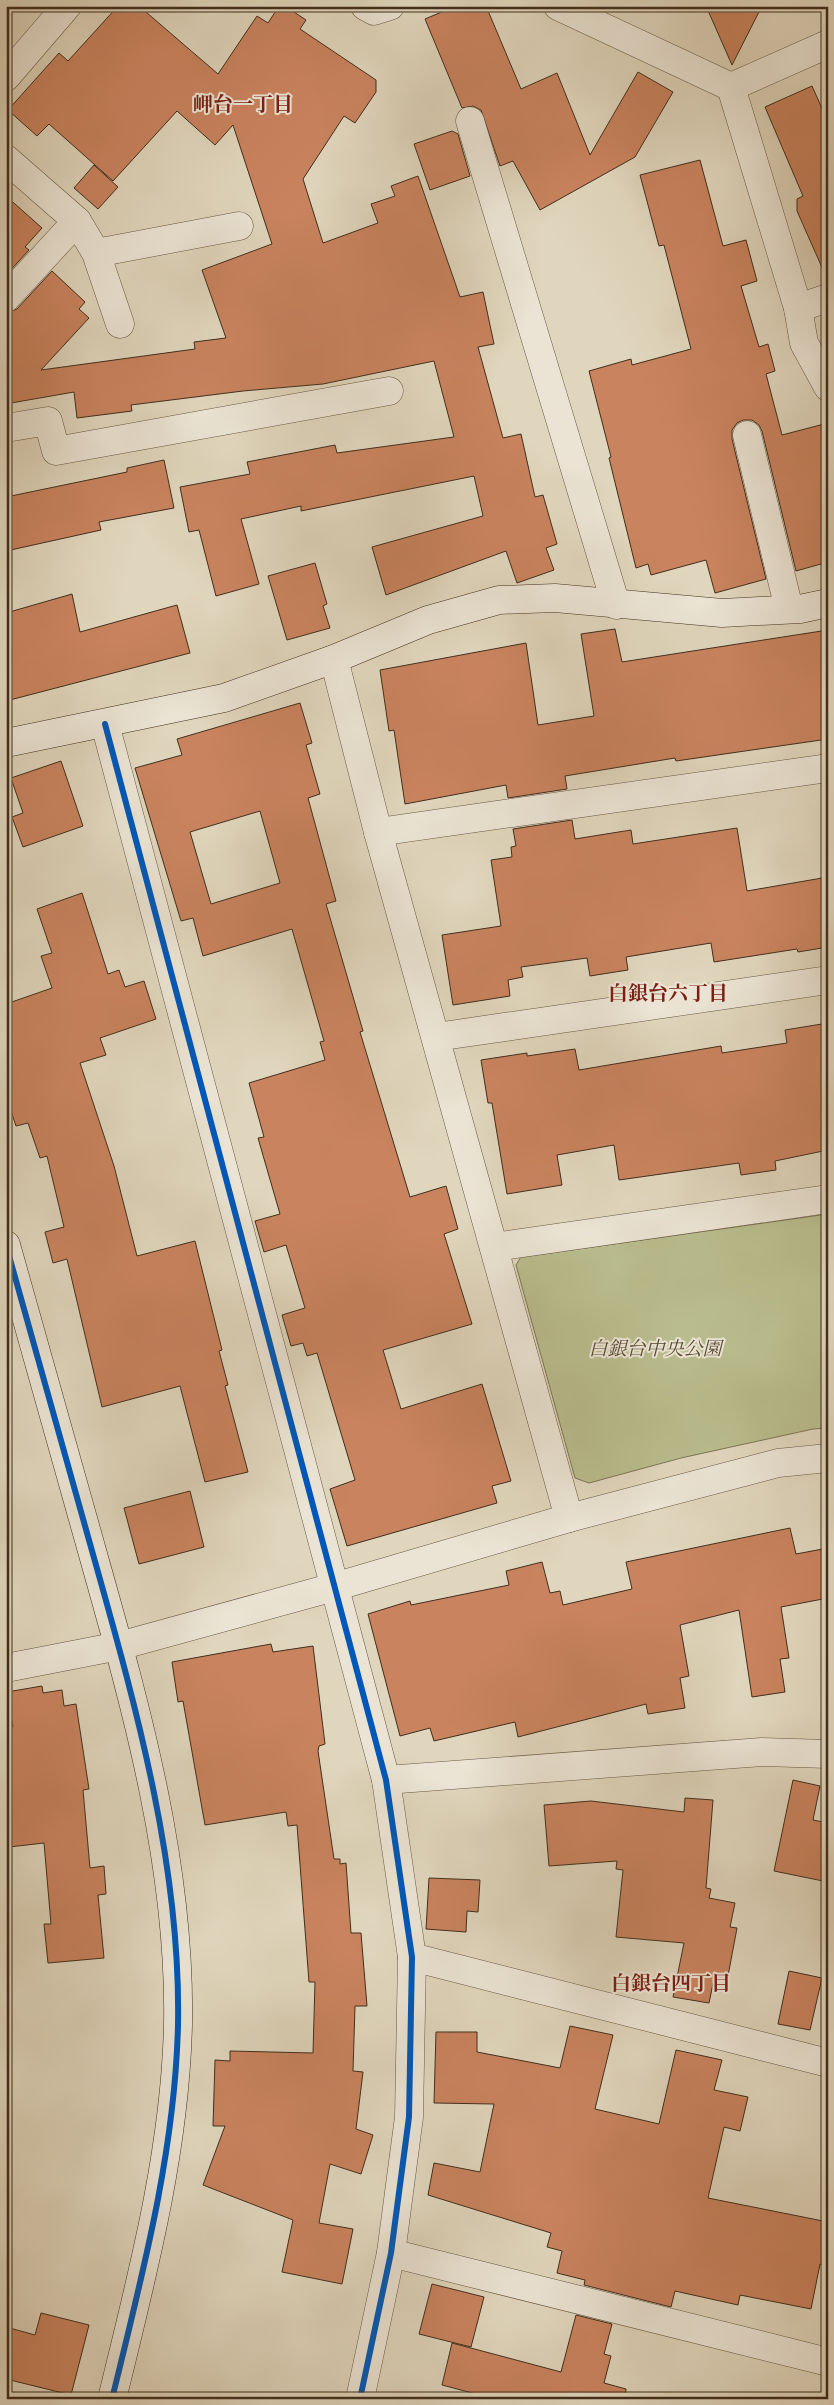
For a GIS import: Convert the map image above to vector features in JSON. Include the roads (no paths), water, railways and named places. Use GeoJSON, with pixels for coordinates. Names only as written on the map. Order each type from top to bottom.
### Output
{"type":"FeatureCollection","features":[{"type":"Feature","properties":{"kind":"street"},"geometry":{"type":"LineString","coordinates":[[6,77],[67,6]]}},
{"type":"Feature","properties":{"kind":"street"},"geometry":{"type":"LineString","coordinates":[[365,6],[374,11],[390,6]]}},
{"type":"Feature","properties":{"kind":"street"},"geometry":{"type":"LineString","coordinates":[[558,6],[731,87],[798,308],[804,343],[828,387]]}},
{"type":"Feature","properties":{"kind":"street"},"geometry":{"type":"LineString","coordinates":[[731,87],[828,44]]}},
{"type":"Feature","properties":{"kind":"street"},"geometry":{"type":"LineString","coordinates":[[470,120],[616,605]]}},
{"type":"Feature","properties":{"kind":"street"},"geometry":{"type":"LineString","coordinates":[[6,159],[77,221],[96,253],[120,324]]}},
{"type":"Feature","properties":{"kind":"street"},"geometry":{"type":"LineString","coordinates":[[6,298],[77,221]]}},
{"type":"Feature","properties":{"kind":"street"},"geometry":{"type":"LineString","coordinates":[[96,253],[239,226]]}},
{"type":"Feature","properties":{"kind":"street"},"geometry":{"type":"LineString","coordinates":[[798,308],[828,298]]}},
{"type":"Feature","properties":{"kind":"street"},"geometry":{"type":"LineString","coordinates":[[6,428],[48,421],[56,451],[388,391]]}},
{"type":"Feature","properties":{"kind":"street"},"geometry":{"type":"LineString","coordinates":[[747,435],[789,610]]}},
{"type":"Feature","properties":{"kind":"street"},"geometry":{"type":"LineString","coordinates":[[6,743],[224,698],[334,659],[428,620],[499,600],[555,598],[722,614],[789,610],[828,603]]}},
{"type":"Feature","properties":{"kind":"street"},"geometry":{"type":"LineString","coordinates":[[334,659],[378,832],[569,1518]]}},
{"type":"Feature","properties":{"kind":"street"},"geometry":{"type":"LineString","coordinates":[[105,724],[386,1780],[412,1957],[409,2117],[391,2253],[360,2399]]}},
{"type":"Feature","properties":{"kind":"street"},"geometry":{"type":"LineString","coordinates":[[378,832],[828,768]]}},
{"type":"Feature","properties":{"kind":"street"},"geometry":{"type":"LineString","coordinates":[[436,1037],[828,980]]}},
{"type":"Feature","properties":{"kind":"street"},"geometry":{"type":"LineString","coordinates":[[494,1247],[828,1199]]}},
{"type":"Feature","properties":{"kind":"street"},"geometry":{"type":"LineString","coordinates":[[6,1245],[119,1646],[158,1810],[174,1924],[178,2025],[167,2146],[150,2240],[112,2399]]}},
{"type":"Feature","properties":{"kind":"street"},"geometry":{"type":"LineString","coordinates":[[6,1668],[119,1646],[334,1587],[569,1518],[778,1463],[828,1458]]}},
{"type":"Feature","properties":{"kind":"street"},"geometry":{"type":"LineString","coordinates":[[386,1780],[762,1752],[828,1754]]}},
{"type":"Feature","properties":{"kind":"street"},"geometry":{"type":"LineString","coordinates":[[412,1957],[828,2063]]}},
{"type":"Feature","properties":{"kind":"street"},"geometry":{"type":"LineString","coordinates":[[391,2253],[828,2362]]}},
{"type":"Feature","properties":{"kind":"district","name":"岬台一丁目"},"geometry":{"type":"Point","coordinates":[243,105]}},
{"type":"Feature","properties":{"kind":"district","name":"白銀台六丁目"},"geometry":{"type":"Point","coordinates":[668,994]}},
{"type":"Feature","properties":{"kind":"district","name":"白銀台四丁目"},"geometry":{"type":"Point","coordinates":[671,1984]}},
{"type":"Feature","properties":{"kind":"park label","name":"白銀台中央公園"},"geometry":{"type":"Point","coordinates":[655,1350]}}]}
